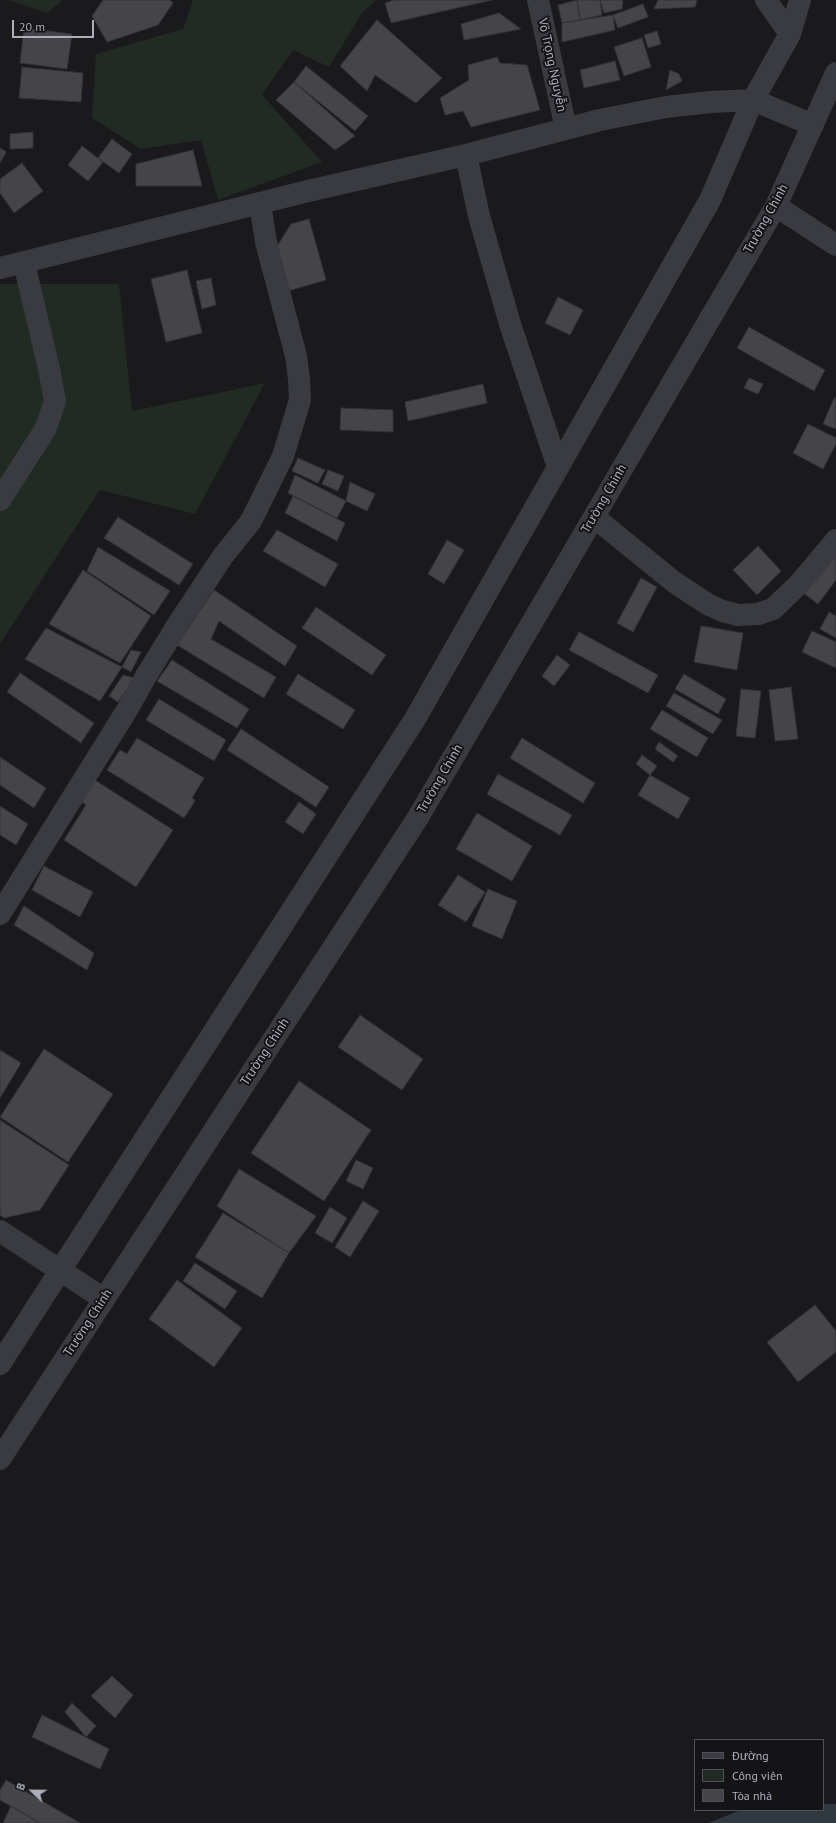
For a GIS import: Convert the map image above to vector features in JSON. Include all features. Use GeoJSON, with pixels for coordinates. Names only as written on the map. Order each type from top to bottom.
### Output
{"type":"FeatureCollection","features":[{"type":"Feature","properties":{"kind":"street","name":"Võ Trọng Nguyễn"},"geometry":{"type":"LineString","coordinates":[[538,0],[566,129]]}},
{"type":"Feature","properties":{"kind":"street"},"geometry":{"type":"LineString","coordinates":[[766,0],[790,34]]}},
{"type":"Feature","properties":{"kind":"street"},"geometry":{"type":"LineString","coordinates":[[0,1364],[415,719],[710,200],[753,100],[790,34],[800,0]]}},
{"type":"Feature","properties":{"kind":"street","name":"Trường Chinh"},"geometry":{"type":"LineString","coordinates":[[0,1459],[417,819],[776,206],[836,73]]}},
{"type":"Feature","properties":{"kind":"street"},"geometry":{"type":"LineString","coordinates":[[0,268],[466,155],[600,120],[666,107],[711,102],[753,100],[813,125]]}},
{"type":"Feature","properties":{"kind":"street"},"geometry":{"type":"LineString","coordinates":[[466,155],[479,216],[510,324],[558,467]]}},
{"type":"Feature","properties":{"kind":"street"},"geometry":{"type":"LineString","coordinates":[[0,914],[127,710],[174,631],[224,556],[251,521],[283,456],[300,400],[300,379],[296,356],[266,242],[260,204]]}},
{"type":"Feature","properties":{"kind":"street"},"geometry":{"type":"LineString","coordinates":[[776,206],[836,245]]}},
{"type":"Feature","properties":{"kind":"street"},"geometry":{"type":"LineString","coordinates":[[0,500],[46,428],[55,401],[24,263]]}},
{"type":"Feature","properties":{"kind":"street"},"geometry":{"type":"LineString","coordinates":[[594,517],[674,582],[709,604],[724,611],[738,615],[758,614],[773,609],[799,584],[836,540]]}},
{"type":"Feature","properties":{"kind":"street"},"geometry":{"type":"LineString","coordinates":[[0,1231],[60,1272],[104,1299]]}},
{"type":"Feature","properties":{"kind":"green space"},"geometry":{"type":"Polygon","coordinates":[[[9,0],[63,0],[47,13],[9,0]]]}},
{"type":"Feature","properties":{"kind":"green space"},"geometry":{"type":"Polygon","coordinates":[[[193,0],[377,0],[362,13],[329,67],[293,50],[262,95],[322,162],[218,200],[201,140],[141,149],[92,118],[96,54],[183,29],[193,0]]]}},
{"type":"Feature","properties":{"kind":"green space"},"geometry":{"type":"Polygon","coordinates":[[[0,284],[119,284],[132,411],[265,383],[195,514],[100,490],[0,644],[0,284]]]}},
{"type":"Feature","properties":{"kind":"shaded area"},"geometry":{"type":"Polygon","coordinates":[[[824,1804],[836,1804],[836,1823],[708,1823],[738,1811],[824,1811],[824,1804]]]}},
{"type":"Feature","properties":{"kind":"building"},"geometry":{"type":"Polygon","coordinates":[[[103,0],[170,0],[173,3],[158,25],[107,42],[92,16],[103,0]]]}},
{"type":"Feature","properties":{"kind":"building"},"geometry":{"type":"Polygon","coordinates":[[[394,0],[492,0],[391,23],[385,3],[394,0]]]}},
{"type":"Feature","properties":{"kind":"building"},"geometry":{"type":"Polygon","coordinates":[[[577,0],[580,20],[562,23],[558,5],[577,0]]]}},
{"type":"Feature","properties":{"kind":"building"},"geometry":{"type":"Polygon","coordinates":[[[577,0],[600,0],[602,15],[580,20],[577,0]]]}},
{"type":"Feature","properties":{"kind":"building"},"geometry":{"type":"Polygon","coordinates":[[[600,0],[623,0],[622,9],[604,13],[600,0]]]}},
{"type":"Feature","properties":{"kind":"building"},"geometry":{"type":"Polygon","coordinates":[[[658,0],[697,0],[695,7],[654,9],[658,0]]]}},
{"type":"Feature","properties":{"kind":"building"},"geometry":{"type":"Polygon","coordinates":[[[643,4],[648,17],[618,28],[613,15],[643,4]]]}},
{"type":"Feature","properties":{"kind":"building"},"geometry":{"type":"Polygon","coordinates":[[[499,13],[521,29],[464,40],[461,24],[499,13]]]}},
{"type":"Feature","properties":{"kind":"building"},"geometry":{"type":"Polygon","coordinates":[[[613,15],[615,30],[562,42],[562,23],[613,15]]]}},
{"type":"Feature","properties":{"kind":"building"},"geometry":{"type":"Polygon","coordinates":[[[377,20],[442,78],[416,103],[375,75],[367,91],[340,66],[377,20]]]}},
{"type":"Feature","properties":{"kind":"building"},"geometry":{"type":"Polygon","coordinates":[[[24,28],[72,34],[67,69],[20,63],[24,28]]]}},
{"type":"Feature","properties":{"kind":"building"},"geometry":{"type":"Polygon","coordinates":[[[657,31],[661,44],[648,48],[644,35],[657,31]]]}},
{"type":"Feature","properties":{"kind":"building"},"geometry":{"type":"Polygon","coordinates":[[[642,38],[651,67],[624,76],[614,47],[642,38]]]}},
{"type":"Feature","properties":{"kind":"building"},"geometry":{"type":"Polygon","coordinates":[[[497,57],[500,63],[527,65],[540,110],[471,127],[463,111],[445,115],[440,98],[469,80],[468,65],[497,57]]]}},
{"type":"Feature","properties":{"kind":"building"},"geometry":{"type":"Polygon","coordinates":[[[615,61],[620,80],[584,88],[580,70],[615,61]]]}},
{"type":"Feature","properties":{"kind":"building"},"geometry":{"type":"Polygon","coordinates":[[[306,66],[368,116],[355,131],[294,82],[306,66]]]}},
{"type":"Feature","properties":{"kind":"building"},"geometry":{"type":"Polygon","coordinates":[[[22,67],[83,73],[81,102],[19,98],[22,67]]]}},
{"type":"Feature","properties":{"kind":"building"},"geometry":{"type":"Polygon","coordinates":[[[670,70],[679,74],[682,81],[666,90],[670,70]]]}},
{"type":"Feature","properties":{"kind":"building"},"geometry":{"type":"Polygon","coordinates":[[[294,82],[355,136],[335,150],[276,100],[294,82]]]}},
{"type":"Feature","properties":{"kind":"building"},"geometry":{"type":"Polygon","coordinates":[[[33,132],[33,148],[10,149],[10,134],[33,132]]]}},
{"type":"Feature","properties":{"kind":"building"},"geometry":{"type":"Polygon","coordinates":[[[112,139],[132,154],[119,173],[98,158],[112,139]]]}},
{"type":"Feature","properties":{"kind":"building"},"geometry":{"type":"Polygon","coordinates":[[[82,146],[103,162],[88,181],[68,165],[82,146]]]}},
{"type":"Feature","properties":{"kind":"building"},"geometry":{"type":"Polygon","coordinates":[[[0,148],[6,152],[0,163],[0,148]]]}},
{"type":"Feature","properties":{"kind":"building"},"geometry":{"type":"Polygon","coordinates":[[[193,150],[202,186],[136,186],[136,164],[193,150]]]}},
{"type":"Feature","properties":{"kind":"building"},"geometry":{"type":"Polygon","coordinates":[[[22,163],[43,191],[14,213],[0,193],[0,179],[22,163]]]}},
{"type":"Feature","properties":{"kind":"building"},"geometry":{"type":"Polygon","coordinates":[[[309,219],[326,280],[288,291],[276,248],[291,224],[309,219]]]}},
{"type":"Feature","properties":{"kind":"building"},"geometry":{"type":"Polygon","coordinates":[[[187,270],[202,333],[166,342],[151,279],[187,270]]]}},
{"type":"Feature","properties":{"kind":"building"},"geometry":{"type":"Polygon","coordinates":[[[211,278],[216,305],[202,309],[196,281],[211,278]]]}},
{"type":"Feature","properties":{"kind":"building"},"geometry":{"type":"Polygon","coordinates":[[[558,297],[583,310],[570,335],[545,323],[558,297]]]}},
{"type":"Feature","properties":{"kind":"building"},"geometry":{"type":"Polygon","coordinates":[[[749,327],[825,370],[814,391],[737,348],[749,327]]]}},
{"type":"Feature","properties":{"kind":"building"},"geometry":{"type":"Polygon","coordinates":[[[749,378],[763,384],[758,394],[744,388],[749,378]]]}},
{"type":"Feature","properties":{"kind":"building"},"geometry":{"type":"Polygon","coordinates":[[[483,384],[487,403],[408,421],[405,402],[483,384]]]}},
{"type":"Feature","properties":{"kind":"building"},"geometry":{"type":"Polygon","coordinates":[[[834,398],[836,399],[836,429],[823,424],[834,398]]]}},
{"type":"Feature","properties":{"kind":"building"},"geometry":{"type":"Polygon","coordinates":[[[341,408],[393,410],[393,432],[340,430],[341,408]]]}},
{"type":"Feature","properties":{"kind":"building"},"geometry":{"type":"Polygon","coordinates":[[[808,424],[836,438],[836,444],[823,469],[793,453],[808,424]]]}},
{"type":"Feature","properties":{"kind":"building"},"geometry":{"type":"Polygon","coordinates":[[[298,458],[325,470],[318,483],[292,471],[298,458]]]}},
{"type":"Feature","properties":{"kind":"building"},"geometry":{"type":"Polygon","coordinates":[[[328,470],[344,476],[338,491],[322,484],[328,470]]]}},
{"type":"Feature","properties":{"kind":"building"},"geometry":{"type":"Polygon","coordinates":[[[295,475],[346,501],[337,518],[288,493],[295,475]]]}},
{"type":"Feature","properties":{"kind":"building"},"geometry":{"type":"Polygon","coordinates":[[[350,482],[375,494],[367,511],[346,501],[350,482]]]}},
{"type":"Feature","properties":{"kind":"building"},"geometry":{"type":"Polygon","coordinates":[[[293,496],[345,523],[337,541],[285,513],[293,496]]]}},
{"type":"Feature","properties":{"kind":"building"},"geometry":{"type":"Polygon","coordinates":[[[118,517],[193,564],[179,585],[104,538],[118,517]]]}},
{"type":"Feature","properties":{"kind":"building"},"geometry":{"type":"Polygon","coordinates":[[[277,530],[338,564],[325,587],[263,551],[277,530]]]}},
{"type":"Feature","properties":{"kind":"building"},"geometry":{"type":"Polygon","coordinates":[[[447,540],[464,550],[444,584],[428,574],[447,540]]]}},
{"type":"Feature","properties":{"kind":"building"},"geometry":{"type":"Polygon","coordinates":[[[758,546],[781,571],[757,595],[733,570],[758,546]]]}},
{"type":"Feature","properties":{"kind":"building"},"geometry":{"type":"Polygon","coordinates":[[[98,547],[170,591],[154,615],[87,571],[98,547]]]}},
{"type":"Feature","properties":{"kind":"building"},"geometry":{"type":"Polygon","coordinates":[[[836,547],[836,580],[818,604],[802,592],[836,547]]]}},
{"type":"Feature","properties":{"kind":"building"},"geometry":{"type":"Polygon","coordinates":[[[83,570],[151,616],[120,663],[49,624],[83,570]]]}},
{"type":"Feature","properties":{"kind":"building"},"geometry":{"type":"Polygon","coordinates":[[[641,578],[657,587],[633,632],[617,623],[641,578]]]}},
{"type":"Feature","properties":{"kind":"building"},"geometry":{"type":"Polygon","coordinates":[[[214,590],[297,646],[285,666],[219,621],[211,639],[276,677],[264,698],[177,645],[214,590]]]}},
{"type":"Feature","properties":{"kind":"building"},"geometry":{"type":"Polygon","coordinates":[[[316,607],[386,655],[372,675],[302,628],[316,607]]]}},
{"type":"Feature","properties":{"kind":"building"},"geometry":{"type":"Polygon","coordinates":[[[829,612],[836,616],[836,638],[820,629],[829,612]]]}},
{"type":"Feature","properties":{"kind":"building"},"geometry":{"type":"Polygon","coordinates":[[[701,626],[743,633],[737,670],[694,662],[701,626]]]}},
{"type":"Feature","properties":{"kind":"building"},"geometry":{"type":"Polygon","coordinates":[[[46,628],[122,667],[100,701],[25,659],[46,628]]]}},
{"type":"Feature","properties":{"kind":"building"},"geometry":{"type":"Polygon","coordinates":[[[812,631],[836,642],[836,668],[802,652],[812,631]]]}},
{"type":"Feature","properties":{"kind":"building"},"geometry":{"type":"Polygon","coordinates":[[[579,632],[658,675],[648,693],[569,650],[579,632]]]}},
{"type":"Feature","properties":{"kind":"building"},"geometry":{"type":"Polygon","coordinates":[[[131,650],[141,652],[131,672],[122,667],[131,650]]]}},
{"type":"Feature","properties":{"kind":"building"},"geometry":{"type":"Polygon","coordinates":[[[557,655],[570,665],[554,686],[542,676],[557,655]]]}},
{"type":"Feature","properties":{"kind":"building"},"geometry":{"type":"Polygon","coordinates":[[[172,660],[249,709],[237,728],[157,681],[172,660]]]}},
{"type":"Feature","properties":{"kind":"building"},"geometry":{"type":"Polygon","coordinates":[[[20,673],[94,723],[81,743],[7,692],[20,673]]]}},
{"type":"Feature","properties":{"kind":"building"},"geometry":{"type":"Polygon","coordinates":[[[298,674],[355,710],[343,729],[286,694],[298,674]]]}},
{"type":"Feature","properties":{"kind":"building"},"geometry":{"type":"Polygon","coordinates":[[[684,674],[726,699],[718,714],[675,689],[684,674]]]}},
{"type":"Feature","properties":{"kind":"building"},"geometry":{"type":"Polygon","coordinates":[[[123,675],[134,678],[118,702],[109,696],[123,675]]]}},
{"type":"Feature","properties":{"kind":"building"},"geometry":{"type":"Polygon","coordinates":[[[791,687],[798,739],[775,741],[769,690],[791,687]]]}},
{"type":"Feature","properties":{"kind":"building"},"geometry":{"type":"Polygon","coordinates":[[[741,689],[761,691],[755,738],[736,736],[741,689]]]}},
{"type":"Feature","properties":{"kind":"building"},"geometry":{"type":"Polygon","coordinates":[[[674,693],[722,720],[713,734],[666,706],[674,693]]]}},
{"type":"Feature","properties":{"kind":"building"},"geometry":{"type":"Polygon","coordinates":[[[159,699],[226,740],[214,761],[146,720],[159,699]]]}},
{"type":"Feature","properties":{"kind":"building"},"geometry":{"type":"Polygon","coordinates":[[[662,710],[708,738],[697,757],[650,729],[662,710]]]}},
{"type":"Feature","properties":{"kind":"building"},"geometry":{"type":"Polygon","coordinates":[[[241,729],[329,787],[316,807],[227,750],[241,729]]]}},
{"type":"Feature","properties":{"kind":"building"},"geometry":{"type":"Polygon","coordinates":[[[137,738],[204,778],[192,798],[195,801],[184,818],[107,770],[120,750],[127,754],[137,738]]]}},
{"type":"Feature","properties":{"kind":"building"},"geometry":{"type":"Polygon","coordinates":[[[522,738],[595,783],[583,803],[510,758],[522,738]]]}},
{"type":"Feature","properties":{"kind":"building"},"geometry":{"type":"Polygon","coordinates":[[[659,742],[678,756],[673,762],[655,749],[659,742]]]}},
{"type":"Feature","properties":{"kind":"building"},"geometry":{"type":"Polygon","coordinates":[[[642,755],[657,766],[650,775],[636,764],[642,755]]]}},
{"type":"Feature","properties":{"kind":"building"},"geometry":{"type":"Polygon","coordinates":[[[0,757],[46,788],[34,808],[0,785],[0,757]]]}},
{"type":"Feature","properties":{"kind":"building"},"geometry":{"type":"Polygon","coordinates":[[[498,774],[572,815],[560,835],[487,794],[498,774]]]}},
{"type":"Feature","properties":{"kind":"building"},"geometry":{"type":"Polygon","coordinates":[[[650,775],[690,798],[678,819],[638,795],[650,775]]]}},
{"type":"Feature","properties":{"kind":"building"},"geometry":{"type":"Polygon","coordinates":[[[90,777],[173,830],[136,887],[64,840],[86,805],[76,798],[90,777]]]}},
{"type":"Feature","properties":{"kind":"building"},"geometry":{"type":"Polygon","coordinates":[[[299,802],[316,814],[303,834],[285,822],[299,802]]]}},
{"type":"Feature","properties":{"kind":"building"},"geometry":{"type":"Polygon","coordinates":[[[0,806],[28,824],[16,845],[0,835],[0,806]]]}},
{"type":"Feature","properties":{"kind":"building"},"geometry":{"type":"Polygon","coordinates":[[[477,813],[532,846],[512,881],[456,849],[477,813]]]}},
{"type":"Feature","properties":{"kind":"building"},"geometry":{"type":"Polygon","coordinates":[[[44,866],[93,892],[80,917],[32,890],[44,866]]]}},
{"type":"Feature","properties":{"kind":"building"},"geometry":{"type":"Polygon","coordinates":[[[458,875],[485,892],[466,922],[438,905],[458,875]]]}},
{"type":"Feature","properties":{"kind":"building"},"geometry":{"type":"Polygon","coordinates":[[[488,889],[517,901],[502,939],[472,926],[488,889]]]}},
{"type":"Feature","properties":{"kind":"building"},"geometry":{"type":"Polygon","coordinates":[[[24,906],[94,953],[87,970],[14,925],[24,906]]]}},
{"type":"Feature","properties":{"kind":"building"},"geometry":{"type":"Polygon","coordinates":[[[360,1015],[423,1059],[402,1090],[338,1047],[360,1015]]]}},
{"type":"Feature","properties":{"kind":"building"},"geometry":{"type":"Polygon","coordinates":[[[44,1049],[113,1094],[68,1162],[0,1117],[44,1049]]]}},
{"type":"Feature","properties":{"kind":"building"},"geometry":{"type":"Polygon","coordinates":[[[0,1050],[21,1063],[0,1098],[0,1050]]]}},
{"type":"Feature","properties":{"kind":"building"},"geometry":{"type":"Polygon","coordinates":[[[299,1081],[371,1130],[324,1201],[251,1153],[299,1081]]]}},
{"type":"Feature","properties":{"kind":"building"},"geometry":{"type":"Polygon","coordinates":[[[0,1120],[69,1165],[40,1210],[4,1218],[0,1215],[0,1120]]]}},
{"type":"Feature","properties":{"kind":"building"},"geometry":{"type":"Polygon","coordinates":[[[356,1160],[373,1168],[363,1189],[346,1181],[356,1160]]]}},
{"type":"Feature","properties":{"kind":"building"},"geometry":{"type":"Polygon","coordinates":[[[239,1169],[316,1216],[289,1253],[217,1206],[239,1169]]]}},
{"type":"Feature","properties":{"kind":"building"},"geometry":{"type":"Polygon","coordinates":[[[363,1201],[379,1211],[350,1257],[335,1247],[363,1201]]]}},
{"type":"Feature","properties":{"kind":"building"},"geometry":{"type":"Polygon","coordinates":[[[330,1207],[347,1218],[332,1243],[315,1233],[330,1207]]]}},
{"type":"Feature","properties":{"kind":"building"},"geometry":{"type":"Polygon","coordinates":[[[223,1213],[289,1253],[262,1298],[195,1257],[223,1213]]]}},
{"type":"Feature","properties":{"kind":"building"},"geometry":{"type":"Polygon","coordinates":[[[195,1263],[237,1291],[225,1309],[183,1281],[195,1263]]]}},
{"type":"Feature","properties":{"kind":"building"},"geometry":{"type":"Polygon","coordinates":[[[177,1280],[242,1328],[214,1367],[149,1319],[177,1280]]]}},
{"type":"Feature","properties":{"kind":"building"},"geometry":{"type":"Polygon","coordinates":[[[815,1305],[836,1331],[836,1352],[798,1382],[767,1342],[815,1305]]]}},
{"type":"Feature","properties":{"kind":"building"},"geometry":{"type":"Polygon","coordinates":[[[112,1676],[133,1695],[115,1718],[91,1696],[112,1676]]]}},
{"type":"Feature","properties":{"kind":"building"},"geometry":{"type":"Polygon","coordinates":[[[72,1703],[96,1726],[86,1737],[65,1712],[72,1703]]]}},
{"type":"Feature","properties":{"kind":"building"},"geometry":{"type":"Polygon","coordinates":[[[42,1715],[109,1749],[100,1769],[32,1737],[42,1715]]]}},
{"type":"Feature","properties":{"kind":"building"},"geometry":{"type":"Polygon","coordinates":[[[6,1780],[80,1823],[40,1823],[0,1800],[0,1790],[6,1780]]]}},
{"type":"Feature","properties":{"kind":"building"},"geometry":{"type":"Polygon","coordinates":[[[11,1806],[40,1823],[3,1823],[11,1806]]]}}]}
